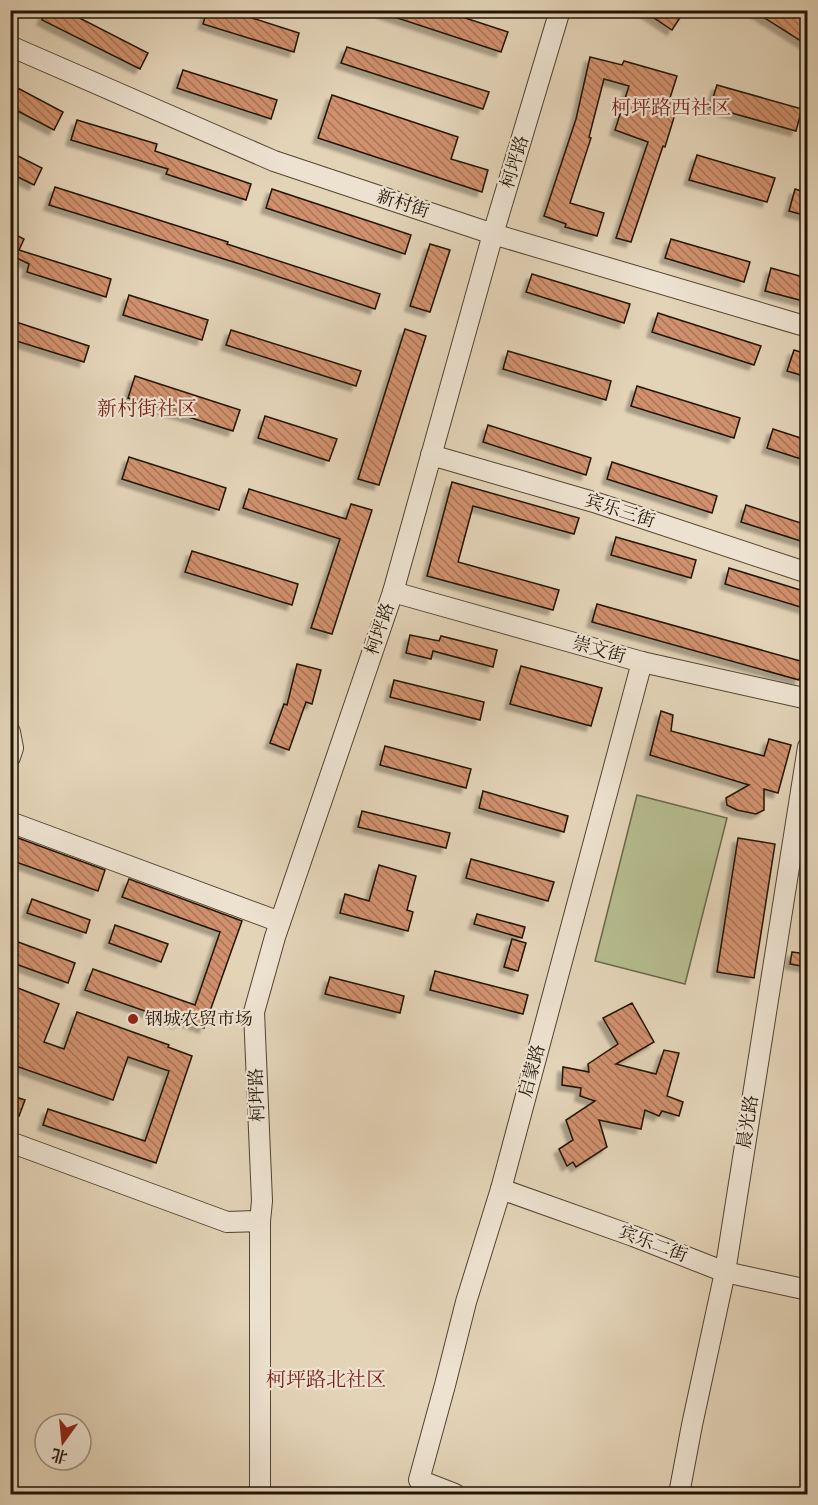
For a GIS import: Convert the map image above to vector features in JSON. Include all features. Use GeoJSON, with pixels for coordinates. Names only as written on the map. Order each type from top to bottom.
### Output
{"type":"FeatureCollection","features":[{"type":"Feature","properties":{"kind":"street","name":"柯坪路"},"geometry":{"type":"LineString","coordinates":[[260,1494],[260,1221],[262,1201],[254,1012],[280,922],[393,592],[493,234],[560,10]]}},
{"type":"Feature","properties":{"kind":"street","name":"新村街"},"geometry":{"type":"LineString","coordinates":[[10,46],[274,161],[493,234],[807,327]]}},
{"type":"Feature","properties":{"kind":"street","name":"宾乐三街"},"geometry":{"type":"LineString","coordinates":[[431,455],[597,502],[807,573]]}},
{"type":"Feature","properties":{"kind":"street","name":"崇文街"},"geometry":{"type":"LineString","coordinates":[[393,592],[642,662],[807,699]]}},
{"type":"Feature","properties":{"kind":"street","name":"启蒙路"},"geometry":{"type":"LineString","coordinates":[[455,1494],[419,1480],[466,1302],[501,1189],[642,662]]}},
{"type":"Feature","properties":{"kind":"street"},"geometry":{"type":"LineString","coordinates":[[10,732],[14,748],[10,757]]}},
{"type":"Feature","properties":{"kind":"street","name":"晨光路"},"geometry":{"type":"LineString","coordinates":[[679,1494],[725,1272],[807,747]]}},
{"type":"Feature","properties":{"kind":"street"},"geometry":{"type":"LineString","coordinates":[[10,822],[280,922]]}},
{"type":"Feature","properties":{"kind":"street"},"geometry":{"type":"LineString","coordinates":[[10,1142],[227,1222],[260,1221]]}},
{"type":"Feature","properties":{"kind":"street","name":"宾乐二街"},"geometry":{"type":"LineString","coordinates":[[501,1189],[725,1272],[807,1290]]}},
{"type":"Feature","properties":{"kind":"green space"},"geometry":{"type":"Polygon","coordinates":[[[637,795],[727,818],[685,984],[595,961],[637,795]]]}},
{"type":"Feature","properties":{"kind":"building"},"geometry":{"type":"Polygon","coordinates":[[[46,10],[64,10],[148,53],[140,69],[42,20],[46,10]]]}},
{"type":"Feature","properties":{"kind":"building"},"geometry":{"type":"Polygon","coordinates":[[[207,10],[227,10],[299,33],[294,52],[203,24],[207,10]]]}},
{"type":"Feature","properties":{"kind":"building"},"geometry":{"type":"Polygon","coordinates":[[[382,10],[441,10],[508,32],[501,52],[382,13],[382,10]]]}},
{"type":"Feature","properties":{"kind":"building"},"geometry":{"type":"Polygon","coordinates":[[[642,10],[685,10],[672,30],[642,10]]]}},
{"type":"Feature","properties":{"kind":"building"},"geometry":{"type":"Polygon","coordinates":[[[752,10],[795,10],[807,18],[807,45],[752,10]]]}},
{"type":"Feature","properties":{"kind":"building"},"geometry":{"type":"Polygon","coordinates":[[[347,47],[489,92],[483,109],[341,63],[347,47]]]}},
{"type":"Feature","properties":{"kind":"building"},"geometry":{"type":"Polygon","coordinates":[[[590,57],[622,65],[624,61],[677,76],[670,98],[679,101],[631,242],[616,238],[648,142],[615,130],[629,86],[604,79],[589,137],[591,138],[570,203],[604,213],[597,236],[565,227],[566,224],[544,216],[576,119],[590,57]]]}},
{"type":"Feature","properties":{"kind":"building"},"geometry":{"type":"Polygon","coordinates":[[[183,70],[277,100],[271,119],[177,88],[183,70]]]}},
{"type":"Feature","properties":{"kind":"building"},"geometry":{"type":"Polygon","coordinates":[[[10,84],[63,112],[54,130],[10,107],[10,84]]]}},
{"type":"Feature","properties":{"kind":"building"},"geometry":{"type":"Polygon","coordinates":[[[717,85],[802,109],[796,131],[710,107],[717,85]]]}},
{"type":"Feature","properties":{"kind":"building"},"geometry":{"type":"Polygon","coordinates":[[[332,95],[458,137],[451,159],[488,170],[482,192],[318,138],[332,95]]]}},
{"type":"Feature","properties":{"kind":"building"},"geometry":{"type":"Polygon","coordinates":[[[77,120],[157,144],[155,151],[251,184],[246,200],[166,174],[168,169],[71,140],[77,120]]]}},
{"type":"Feature","properties":{"kind":"building"},"geometry":{"type":"Polygon","coordinates":[[[10,152],[42,168],[34,185],[10,173],[10,152]]]}},
{"type":"Feature","properties":{"kind":"building"},"geometry":{"type":"Polygon","coordinates":[[[697,155],[775,178],[767,202],[689,180],[697,155]]]}},
{"type":"Feature","properties":{"kind":"building"},"geometry":{"type":"Polygon","coordinates":[[[55,187],[228,242],[227,244],[380,294],[375,309],[240,264],[49,205],[55,187]]]}},
{"type":"Feature","properties":{"kind":"building"},"geometry":{"type":"Polygon","coordinates":[[[272,189],[411,235],[405,254],[266,208],[272,189]]]}},
{"type":"Feature","properties":{"kind":"building"},"geometry":{"type":"Polygon","coordinates":[[[795,189],[807,193],[807,216],[789,211],[795,189]]]}},
{"type":"Feature","properties":{"kind":"building"},"geometry":{"type":"Polygon","coordinates":[[[10,232],[24,239],[19,250],[111,279],[106,297],[27,272],[29,264],[15,257],[10,267],[10,232]]]}},
{"type":"Feature","properties":{"kind":"building"},"geometry":{"type":"Polygon","coordinates":[[[671,239],[750,262],[744,282],[665,258],[671,239]]]}},
{"type":"Feature","properties":{"kind":"building"},"geometry":{"type":"Polygon","coordinates":[[[430,244],[450,250],[430,312],[410,306],[430,244]]]}},
{"type":"Feature","properties":{"kind":"building"},"geometry":{"type":"Polygon","coordinates":[[[771,268],[807,278],[807,302],[765,291],[771,268]]]}},
{"type":"Feature","properties":{"kind":"building"},"geometry":{"type":"Polygon","coordinates":[[[532,274],[630,304],[624,323],[526,292],[532,274]]]}},
{"type":"Feature","properties":{"kind":"building"},"geometry":{"type":"Polygon","coordinates":[[[129,295],[208,320],[202,340],[123,315],[129,295]]]}},
{"type":"Feature","properties":{"kind":"building"},"geometry":{"type":"Polygon","coordinates":[[[658,313],[761,346],[754,365],[652,332],[658,313]]]}},
{"type":"Feature","properties":{"kind":"building"},"geometry":{"type":"Polygon","coordinates":[[[10,320],[89,346],[84,362],[10,339],[10,320]]]}},
{"type":"Feature","properties":{"kind":"building"},"geometry":{"type":"Polygon","coordinates":[[[405,329],[426,336],[379,485],[358,479],[405,329]]]}},
{"type":"Feature","properties":{"kind":"building"},"geometry":{"type":"Polygon","coordinates":[[[231,330],[361,371],[356,386],[226,345],[231,330]]]}},
{"type":"Feature","properties":{"kind":"building"},"geometry":{"type":"Polygon","coordinates":[[[794,350],[807,354],[807,377],[787,371],[794,350]]]}},
{"type":"Feature","properties":{"kind":"building"},"geometry":{"type":"Polygon","coordinates":[[[508,351],[611,381],[606,400],[503,369],[508,351]]]}},
{"type":"Feature","properties":{"kind":"building"},"geometry":{"type":"Polygon","coordinates":[[[135,376],[240,410],[233,431],[128,398],[135,376]]]}},
{"type":"Feature","properties":{"kind":"building"},"geometry":{"type":"Polygon","coordinates":[[[637,386],[740,418],[734,438],[631,406],[637,386]]]}},
{"type":"Feature","properties":{"kind":"building"},"geometry":{"type":"Polygon","coordinates":[[[265,416],[337,439],[329,461],[258,438],[265,416]]]}},
{"type":"Feature","properties":{"kind":"building"},"geometry":{"type":"Polygon","coordinates":[[[488,425],[591,458],[586,475],[483,442],[488,425]]]}},
{"type":"Feature","properties":{"kind":"building"},"geometry":{"type":"Polygon","coordinates":[[[773,429],[807,440],[807,461],[767,448],[773,429]]]}},
{"type":"Feature","properties":{"kind":"building"},"geometry":{"type":"Polygon","coordinates":[[[129,457],[226,488],[219,510],[122,479],[129,457]]]}},
{"type":"Feature","properties":{"kind":"building"},"geometry":{"type":"Polygon","coordinates":[[[612,462],[717,496],[712,513],[607,479],[612,462]]]}},
{"type":"Feature","properties":{"kind":"building"},"geometry":{"type":"Polygon","coordinates":[[[452,482],[579,518],[574,534],[473,506],[458,562],[559,590],[553,610],[427,576],[452,482]]]}},
{"type":"Feature","properties":{"kind":"building"},"geometry":{"type":"Polygon","coordinates":[[[249,489],[346,519],[351,504],[372,510],[332,634],[311,628],[340,539],[243,508],[249,489]]]}},
{"type":"Feature","properties":{"kind":"building"},"geometry":{"type":"Polygon","coordinates":[[[746,505],[807,525],[807,543],[741,522],[746,505]]]}},
{"type":"Feature","properties":{"kind":"building"},"geometry":{"type":"Polygon","coordinates":[[[616,537],[696,560],[691,578],[611,555],[616,537]]]}},
{"type":"Feature","properties":{"kind":"building"},"geometry":{"type":"Polygon","coordinates":[[[192,551],[298,584],[292,605],[185,572],[192,551]]]}},
{"type":"Feature","properties":{"kind":"building"},"geometry":{"type":"Polygon","coordinates":[[[729,568],[807,592],[807,609],[725,584],[729,568]]]}},
{"type":"Feature","properties":{"kind":"building"},"geometry":{"type":"Polygon","coordinates":[[[597,604],[804,662],[799,680],[592,622],[597,604]]]}},
{"type":"Feature","properties":{"kind":"building"},"geometry":{"type":"Polygon","coordinates":[[[410,635],[439,641],[441,636],[497,650],[493,667],[433,651],[431,659],[406,653],[410,635]]]}},
{"type":"Feature","properties":{"kind":"building"},"geometry":{"type":"Polygon","coordinates":[[[297,664],[321,670],[312,704],[306,702],[289,750],[270,743],[284,704],[287,705],[297,664]]]}},
{"type":"Feature","properties":{"kind":"building"},"geometry":{"type":"Polygon","coordinates":[[[521,666],[602,688],[591,726],[510,704],[521,666]]]}},
{"type":"Feature","properties":{"kind":"building"},"geometry":{"type":"Polygon","coordinates":[[[394,680],[484,702],[480,720],[390,697],[394,680]]]}},
{"type":"Feature","properties":{"kind":"building"},"geometry":{"type":"Polygon","coordinates":[[[661,711],[673,715],[671,731],[764,756],[769,739],[791,745],[778,793],[764,789],[764,810],[756,814],[737,810],[727,805],[726,798],[749,785],[650,755],[661,711]]]}},
{"type":"Feature","properties":{"kind":"building"},"geometry":{"type":"Polygon","coordinates":[[[385,746],[471,769],[466,788],[380,765],[385,746]]]}},
{"type":"Feature","properties":{"kind":"building"},"geometry":{"type":"Polygon","coordinates":[[[483,791],[568,816],[564,832],[479,808],[483,791]]]}},
{"type":"Feature","properties":{"kind":"building"},"geometry":{"type":"Polygon","coordinates":[[[362,811],[450,833],[446,848],[358,827],[362,811]]]}},
{"type":"Feature","properties":{"kind":"building"},"geometry":{"type":"Polygon","coordinates":[[[10,835],[105,870],[98,891],[10,860],[10,835]]]}},
{"type":"Feature","properties":{"kind":"building"},"geometry":{"type":"Polygon","coordinates":[[[738,838],[775,844],[754,978],[717,972],[738,838]]]}},
{"type":"Feature","properties":{"kind":"building"},"geometry":{"type":"Polygon","coordinates":[[[471,859],[554,882],[548,901],[466,878],[471,859]]]}},
{"type":"Feature","properties":{"kind":"building"},"geometry":{"type":"Polygon","coordinates":[[[379,865],[416,876],[407,910],[413,912],[408,931],[340,913],[345,894],[369,901],[379,865]]]}},
{"type":"Feature","properties":{"kind":"building"},"geometry":{"type":"Polygon","coordinates":[[[129,879],[242,921],[204,1028],[180,1019],[179,1023],[85,990],[93,969],[195,1005],[220,932],[122,897],[129,879]]]}},
{"type":"Feature","properties":{"kind":"building"},"geometry":{"type":"Polygon","coordinates":[[[32,899],[90,920],[86,933],[27,913],[32,899]]]}},
{"type":"Feature","properties":{"kind":"building"},"geometry":{"type":"Polygon","coordinates":[[[477,914],[525,927],[522,938],[474,924],[477,914]]]}},
{"type":"Feature","properties":{"kind":"building"},"geometry":{"type":"Polygon","coordinates":[[[115,925],[168,944],[161,962],[109,943],[115,925]]]}},
{"type":"Feature","properties":{"kind":"building"},"geometry":{"type":"Polygon","coordinates":[[[10,939],[75,963],[68,983],[10,962],[10,939]]]}},
{"type":"Feature","properties":{"kind":"building"},"geometry":{"type":"Polygon","coordinates":[[[512,939],[526,943],[518,971],[504,967],[512,939]]]}},
{"type":"Feature","properties":{"kind":"building"},"geometry":{"type":"Polygon","coordinates":[[[792,952],[807,954],[807,967],[790,964],[792,952]]]}},
{"type":"Feature","properties":{"kind":"building"},"geometry":{"type":"Polygon","coordinates":[[[435,971],[528,995],[523,1014],[430,990],[435,971]]]}},
{"type":"Feature","properties":{"kind":"building"},"geometry":{"type":"Polygon","coordinates":[[[330,977],[404,996],[400,1013],[325,994],[330,977]]]}},
{"type":"Feature","properties":{"kind":"building"},"geometry":{"type":"Polygon","coordinates":[[[10,985],[59,1004],[44,1042],[64,1049],[77,1012],[169,1045],[168,1047],[192,1056],[156,1163],[43,1125],[48,1109],[145,1141],[169,1071],[128,1057],[113,1100],[10,1064],[10,985]]]}},
{"type":"Feature","properties":{"kind":"building"},"geometry":{"type":"Polygon","coordinates":[[[632,1003],[654,1042],[616,1064],[656,1074],[664,1050],[679,1053],[667,1096],[683,1102],[679,1116],[662,1111],[659,1116],[645,1110],[641,1129],[599,1120],[607,1147],[576,1167],[573,1162],[567,1166],[559,1149],[573,1140],[566,1120],[595,1101],[580,1096],[581,1088],[562,1085],[563,1067],[589,1072],[588,1064],[618,1044],[603,1018],[632,1003]]]}},
{"type":"Feature","properties":{"kind":"building"},"geometry":{"type":"Polygon","coordinates":[[[10,1095],[25,1100],[19,1116],[10,1113],[10,1095]]]}},
{"type":"Feature","properties":{"kind":"place","name":"钢城农贸市场"},"geometry":{"type":"Point","coordinates":[133,1019]}},
{"type":"Feature","properties":{"kind":"district","name":"柯坪路西社区"},"geometry":{"type":"Point","coordinates":[671,108]}},
{"type":"Feature","properties":{"kind":"district","name":"新村街社区"},"geometry":{"type":"Point","coordinates":[147,409]}},
{"type":"Feature","properties":{"kind":"district","name":"柯坪路北社区"},"geometry":{"type":"Point","coordinates":[326,1380]}}]}
